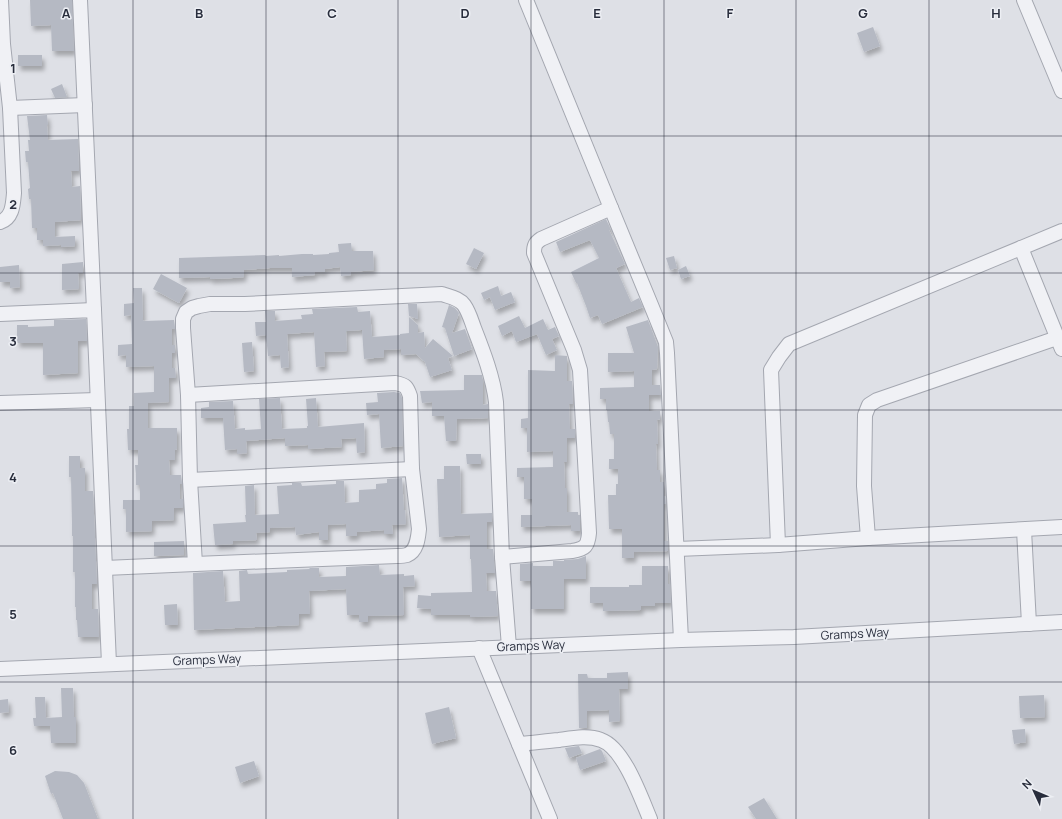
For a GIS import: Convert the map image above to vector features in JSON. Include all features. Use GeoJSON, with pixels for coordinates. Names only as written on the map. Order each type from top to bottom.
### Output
{"type":"FeatureCollection","features":[{"type":"Feature","properties":{"kind":"street"},"geometry":{"type":"LineString","coordinates":[[0,222],[10,214],[13,206],[14,193],[10,108],[1,44],[1,0]]}},
{"type":"Feature","properties":{"kind":"street"},"geometry":{"type":"LineString","coordinates":[[80,0],[109,664]]}},
{"type":"Feature","properties":{"kind":"street"},"geometry":{"type":"LineString","coordinates":[[526,0],[666,342],[681,640]]}},
{"type":"Feature","properties":{"kind":"street"},"geometry":{"type":"LineString","coordinates":[[1024,0],[1062,91]]}},
{"type":"Feature","properties":{"kind":"street"},"geometry":{"type":"LineString","coordinates":[[10,108],[85,105]]}},
{"type":"Feature","properties":{"kind":"street"},"geometry":{"type":"LineString","coordinates":[[502,557],[572,551],[585,547],[588,542],[589,533],[580,370],[574,350],[534,253],[534,247],[541,238],[611,208]]}},
{"type":"Feature","properties":{"kind":"street"},"geometry":{"type":"LineString","coordinates":[[778,545],[771,370],[778,356],[789,344],[1062,231]]}},
{"type":"Feature","properties":{"kind":"street"},"geometry":{"type":"LineString","coordinates":[[868,538],[864,486],[865,415],[869,405],[877,400],[976,365],[1060,344],[1021,248]]}},
{"type":"Feature","properties":{"kind":"street"},"geometry":{"type":"LineString","coordinates":[[195,564],[190,480],[188,395],[183,328],[183,319],[186,312],[192,308],[210,304],[245,304],[442,294],[458,300],[464,305],[468,312],[481,346],[495,391],[502,557],[509,647]]}},
{"type":"Feature","properties":{"kind":"street"},"geometry":{"type":"LineString","coordinates":[[0,314],[94,310]]}},
{"type":"Feature","properties":{"kind":"street"},"geometry":{"type":"LineString","coordinates":[[105,568],[397,556],[408,554],[413,550],[416,544],[419,529],[412,469],[410,396],[407,387],[402,384],[395,383],[188,395]]}},
{"type":"Feature","properties":{"kind":"street"},"geometry":{"type":"LineString","coordinates":[[0,403],[98,400]]}},
{"type":"Feature","properties":{"kind":"street"},"geometry":{"type":"LineString","coordinates":[[190,480],[412,469]]}},
{"type":"Feature","properties":{"kind":"street"},"geometry":{"type":"LineString","coordinates":[[677,549],[778,545],[868,538],[1062,528]]}},
{"type":"Feature","properties":{"kind":"street"},"geometry":{"type":"LineString","coordinates":[[1024,530],[1028,624]]}},
{"type":"Feature","properties":{"kind":"street","name":"Gramps Way"},"geometry":{"type":"LineString","coordinates":[[0,669],[479,648],[794,637],[1062,622]]}},
{"type":"Feature","properties":{"kind":"street"},"geometry":{"type":"LineString","coordinates":[[479,648],[550,819]]}},
{"type":"Feature","properties":{"kind":"street"},"geometry":{"type":"LineString","coordinates":[[520,744],[581,737],[603,740],[623,761],[631,774],[650,819]]}},
{"type":"Feature","properties":{"kind":"building"},"geometry":{"type":"Polygon","coordinates":[[[30,0],[72,0],[74,51],[52,51],[51,25],[31,26],[30,0]]]}},
{"type":"Feature","properties":{"kind":"building"},"geometry":{"type":"Polygon","coordinates":[[[873,27],[880,46],[864,52],[857,33],[873,27]]]}},
{"type":"Feature","properties":{"kind":"building"},"geometry":{"type":"Polygon","coordinates":[[[18,55],[42,55],[42,66],[18,66],[18,55]]]}},
{"type":"Feature","properties":{"kind":"building"},"geometry":{"type":"Polygon","coordinates":[[[62,84],[67,97],[55,98],[51,89],[62,84]]]}},
{"type":"Feature","properties":{"kind":"building"},"geometry":{"type":"Polygon","coordinates":[[[47,115],[48,140],[78,139],[79,171],[71,171],[72,187],[80,186],[81,220],[55,222],[55,237],[75,236],[75,246],[43,246],[43,240],[37,240],[37,228],[32,228],[31,199],[29,199],[28,189],[30,188],[28,162],[26,162],[25,151],[29,151],[28,140],[30,140],[27,116],[47,115]]]}},
{"type":"Feature","properties":{"kind":"building"},"geometry":{"type":"Polygon","coordinates":[[[606,219],[611,230],[609,230],[625,264],[616,268],[631,302],[639,298],[643,307],[602,324],[598,315],[590,318],[577,283],[571,272],[599,258],[590,240],[560,252],[556,242],[606,219]]]}},
{"type":"Feature","properties":{"kind":"building"},"geometry":{"type":"Polygon","coordinates":[[[351,243],[352,251],[373,251],[374,270],[351,272],[351,275],[341,276],[340,267],[325,269],[325,272],[314,272],[315,275],[292,277],[292,268],[270,268],[244,270],[244,277],[210,279],[210,277],[179,278],[179,258],[329,254],[339,252],[338,244],[351,243]]]}},
{"type":"Feature","properties":{"kind":"building"},"geometry":{"type":"Polygon","coordinates":[[[474,248],[484,253],[476,269],[466,264],[474,248]]]}},
{"type":"Feature","properties":{"kind":"building"},"geometry":{"type":"Polygon","coordinates":[[[674,256],[677,268],[670,270],[666,258],[674,256]]]}},
{"type":"Feature","properties":{"kind":"building"},"geometry":{"type":"Polygon","coordinates":[[[83,262],[83,273],[78,273],[79,289],[62,290],[62,264],[83,262]]]}},
{"type":"Feature","properties":{"kind":"building"},"geometry":{"type":"Polygon","coordinates":[[[19,265],[20,287],[10,288],[10,282],[0,282],[0,267],[19,265]]]}},
{"type":"Feature","properties":{"kind":"building"},"geometry":{"type":"Polygon","coordinates":[[[686,266],[690,276],[681,279],[678,270],[686,266]]]}},
{"type":"Feature","properties":{"kind":"building"},"geometry":{"type":"Polygon","coordinates":[[[161,274],[187,288],[179,303],[153,289],[161,274]]]}},
{"type":"Feature","properties":{"kind":"building"},"geometry":{"type":"Polygon","coordinates":[[[498,286],[501,296],[511,292],[515,302],[495,310],[490,297],[484,300],[481,293],[498,286]]]}},
{"type":"Feature","properties":{"kind":"building"},"geometry":{"type":"Polygon","coordinates":[[[133,288],[142,288],[144,321],[174,320],[175,329],[172,329],[172,345],[175,345],[175,353],[172,353],[172,368],[175,368],[176,378],[169,378],[169,402],[148,403],[148,428],[177,428],[177,449],[175,450],[175,460],[169,460],[170,475],[181,475],[182,484],[180,484],[180,499],[183,499],[183,508],[174,508],[174,520],[152,521],[152,531],[126,532],[126,509],[123,509],[123,500],[140,500],[140,485],[136,485],[135,465],[138,465],[138,450],[128,450],[127,429],[129,429],[129,406],[134,406],[134,393],[154,392],[154,366],[126,367],[126,355],[118,356],[118,345],[132,344],[131,315],[124,316],[124,304],[134,303],[133,288]]]}},
{"type":"Feature","properties":{"kind":"building"},"geometry":{"type":"Polygon","coordinates":[[[408,304],[417,304],[418,319],[409,316],[408,304]]]}},
{"type":"Feature","properties":{"kind":"building"},"geometry":{"type":"Polygon","coordinates":[[[449,305],[455,308],[459,313],[452,333],[465,329],[472,349],[454,356],[445,328],[442,327],[449,305]]]}},
{"type":"Feature","properties":{"kind":"building"},"geometry":{"type":"Polygon","coordinates":[[[357,307],[358,312],[370,311],[372,337],[409,333],[409,317],[418,325],[418,333],[424,332],[425,348],[433,339],[453,356],[448,358],[452,370],[430,377],[425,362],[416,354],[401,355],[401,349],[384,350],[384,357],[364,359],[362,330],[346,331],[347,351],[324,352],[325,366],[316,367],[314,332],[287,334],[289,367],[281,368],[280,355],[268,356],[266,335],[256,336],[255,322],[266,322],[265,311],[275,311],[275,321],[302,319],[301,315],[313,314],[312,309],[357,307]]]}},
{"type":"Feature","properties":{"kind":"building"},"geometry":{"type":"Polygon","coordinates":[[[519,316],[525,328],[543,319],[548,330],[555,327],[559,336],[552,339],[557,350],[546,355],[537,334],[516,342],[512,331],[502,336],[498,326],[519,316]]]}},
{"type":"Feature","properties":{"kind":"building"},"geometry":{"type":"Polygon","coordinates":[[[86,319],[87,341],[78,341],[78,373],[43,375],[43,343],[17,343],[17,325],[28,325],[28,327],[54,326],[54,320],[86,319]]]}},
{"type":"Feature","properties":{"kind":"building"},"geometry":{"type":"Polygon","coordinates":[[[648,320],[658,347],[657,369],[652,370],[652,385],[660,385],[661,395],[649,395],[649,411],[660,411],[660,419],[657,420],[657,470],[660,470],[660,482],[664,482],[664,496],[666,504],[664,504],[664,541],[668,541],[668,551],[634,552],[634,558],[622,558],[622,529],[609,529],[608,495],[616,495],[618,469],[609,469],[609,459],[614,459],[614,434],[610,434],[606,410],[606,399],[600,399],[600,388],[634,387],[634,371],[608,372],[608,353],[634,353],[626,327],[648,320]]]}},
{"type":"Feature","properties":{"kind":"building"},"geometry":{"type":"Polygon","coordinates":[[[252,342],[254,371],[244,372],[242,343],[252,342]]]}},
{"type":"Feature","properties":{"kind":"building"},"geometry":{"type":"Polygon","coordinates":[[[555,355],[567,356],[567,381],[572,381],[573,404],[569,404],[570,429],[575,429],[575,438],[567,438],[567,462],[564,462],[565,488],[567,488],[567,512],[578,512],[578,515],[580,515],[580,531],[571,531],[571,525],[521,527],[521,515],[532,515],[532,499],[524,499],[524,477],[517,477],[517,468],[553,467],[553,451],[527,452],[527,428],[521,428],[521,419],[528,418],[528,370],[555,371],[555,355]]]}},
{"type":"Feature","properties":{"kind":"building"},"geometry":{"type":"Polygon","coordinates":[[[464,375],[482,375],[483,405],[488,404],[488,418],[457,419],[456,441],[446,441],[444,416],[432,416],[432,402],[422,403],[420,391],[464,390],[464,375]]]}},
{"type":"Feature","properties":{"kind":"building"},"geometry":{"type":"Polygon","coordinates":[[[377,393],[400,393],[402,398],[403,446],[381,448],[379,414],[367,415],[366,403],[378,402],[377,393]]]}},
{"type":"Feature","properties":{"kind":"building"},"geometry":{"type":"Polygon","coordinates":[[[280,398],[282,429],[307,428],[306,399],[316,398],[318,427],[364,423],[365,452],[357,453],[356,438],[341,439],[342,447],[308,449],[308,445],[285,446],[285,438],[246,441],[247,453],[237,454],[237,449],[225,450],[223,418],[201,418],[201,408],[209,407],[209,402],[233,401],[235,429],[261,429],[259,399],[280,398]]]}},
{"type":"Feature","properties":{"kind":"building"},"geometry":{"type":"Polygon","coordinates":[[[466,454],[481,454],[481,464],[467,464],[466,454]]]}},
{"type":"Feature","properties":{"kind":"building"},"geometry":{"type":"Polygon","coordinates":[[[69,456],[80,456],[80,468],[85,468],[85,491],[93,491],[97,584],[92,584],[92,609],[98,609],[99,637],[78,637],[75,607],[75,572],[73,572],[71,477],[69,477],[69,456]]]}},
{"type":"Feature","properties":{"kind":"building"},"geometry":{"type":"Polygon","coordinates":[[[444,466],[460,466],[461,514],[492,513],[492,522],[487,522],[487,549],[493,549],[495,573],[486,573],[487,591],[496,591],[498,616],[470,617],[470,615],[431,615],[431,609],[417,608],[418,595],[431,596],[431,593],[472,592],[470,535],[439,537],[437,479],[444,479],[444,466]]]}},
{"type":"Feature","properties":{"kind":"building"},"geometry":{"type":"Polygon","coordinates":[[[402,478],[406,524],[392,525],[393,534],[384,534],[384,530],[357,532],[357,536],[346,536],[346,524],[328,525],[328,540],[319,540],[319,532],[296,535],[295,527],[270,528],[270,532],[256,533],[257,540],[233,541],[233,544],[215,545],[213,524],[246,522],[245,486],[254,485],[255,515],[279,514],[277,486],[292,485],[292,483],[301,483],[302,486],[336,484],[336,481],[344,481],[345,503],[359,502],[359,490],[376,489],[376,484],[387,483],[387,479],[402,478]]]}},
{"type":"Feature","properties":{"kind":"building"},"geometry":{"type":"Polygon","coordinates":[[[184,541],[184,555],[154,556],[154,542],[184,541]]]}},
{"type":"Feature","properties":{"kind":"building"},"geometry":{"type":"Polygon","coordinates":[[[586,556],[586,579],[564,579],[564,609],[531,609],[531,581],[520,581],[520,564],[533,563],[533,566],[553,566],[553,561],[578,559],[586,556]]]}},
{"type":"Feature","properties":{"kind":"building"},"geometry":{"type":"Polygon","coordinates":[[[379,565],[380,575],[414,575],[415,586],[403,587],[404,615],[368,616],[368,622],[359,622],[359,615],[347,615],[346,589],[309,591],[310,614],[299,614],[299,625],[194,630],[193,573],[223,571],[225,602],[240,601],[239,571],[247,570],[248,574],[287,572],[287,570],[319,568],[319,577],[346,576],[346,567],[379,565]]]}},
{"type":"Feature","properties":{"kind":"building"},"geometry":{"type":"Polygon","coordinates":[[[642,566],[668,566],[668,584],[670,584],[671,603],[655,603],[655,606],[641,606],[641,610],[603,611],[603,603],[590,603],[590,587],[629,587],[629,585],[642,585],[642,566]]]}},
{"type":"Feature","properties":{"kind":"building"},"geometry":{"type":"Polygon","coordinates":[[[177,604],[178,625],[165,625],[164,605],[177,604]]]}},
{"type":"Feature","properties":{"kind":"building"},"geometry":{"type":"Polygon","coordinates":[[[628,672],[628,689],[619,689],[620,721],[609,722],[609,710],[587,711],[587,728],[579,728],[578,674],[587,674],[588,678],[607,678],[607,673],[628,672]]]}},
{"type":"Feature","properties":{"kind":"building"},"geometry":{"type":"Polygon","coordinates":[[[61,688],[73,688],[74,717],[76,717],[76,743],[51,743],[50,726],[34,726],[33,718],[36,718],[35,697],[45,697],[46,718],[62,717],[61,688]]]}},
{"type":"Feature","properties":{"kind":"building"},"geometry":{"type":"Polygon","coordinates":[[[1044,695],[1045,717],[1020,718],[1019,696],[1044,695]]]}},
{"type":"Feature","properties":{"kind":"building"},"geometry":{"type":"Polygon","coordinates":[[[8,699],[9,712],[0,713],[0,700],[8,699]]]}},
{"type":"Feature","properties":{"kind":"building"},"geometry":{"type":"Polygon","coordinates":[[[449,707],[456,738],[432,744],[425,713],[449,707]]]}},
{"type":"Feature","properties":{"kind":"building"},"geometry":{"type":"Polygon","coordinates":[[[1025,729],[1026,742],[1014,744],[1012,730],[1025,729]]]}},
{"type":"Feature","properties":{"kind":"building"},"geometry":{"type":"Polygon","coordinates":[[[579,746],[582,753],[569,758],[565,748],[579,746]]]}},
{"type":"Feature","properties":{"kind":"building"},"geometry":{"type":"Polygon","coordinates":[[[600,749],[606,761],[580,770],[576,758],[600,749]]]}},
{"type":"Feature","properties":{"kind":"building"},"geometry":{"type":"Polygon","coordinates":[[[254,761],[259,776],[240,783],[235,767],[254,761]]]}},
{"type":"Feature","properties":{"kind":"building"},"geometry":{"type":"Polygon","coordinates":[[[55,771],[69,772],[77,775],[84,783],[98,819],[63,819],[53,793],[51,794],[45,776],[55,771]]]}},
{"type":"Feature","properties":{"kind":"building"},"geometry":{"type":"Polygon","coordinates":[[[764,798],[777,819],[756,819],[748,807],[764,798]]]}}]}
